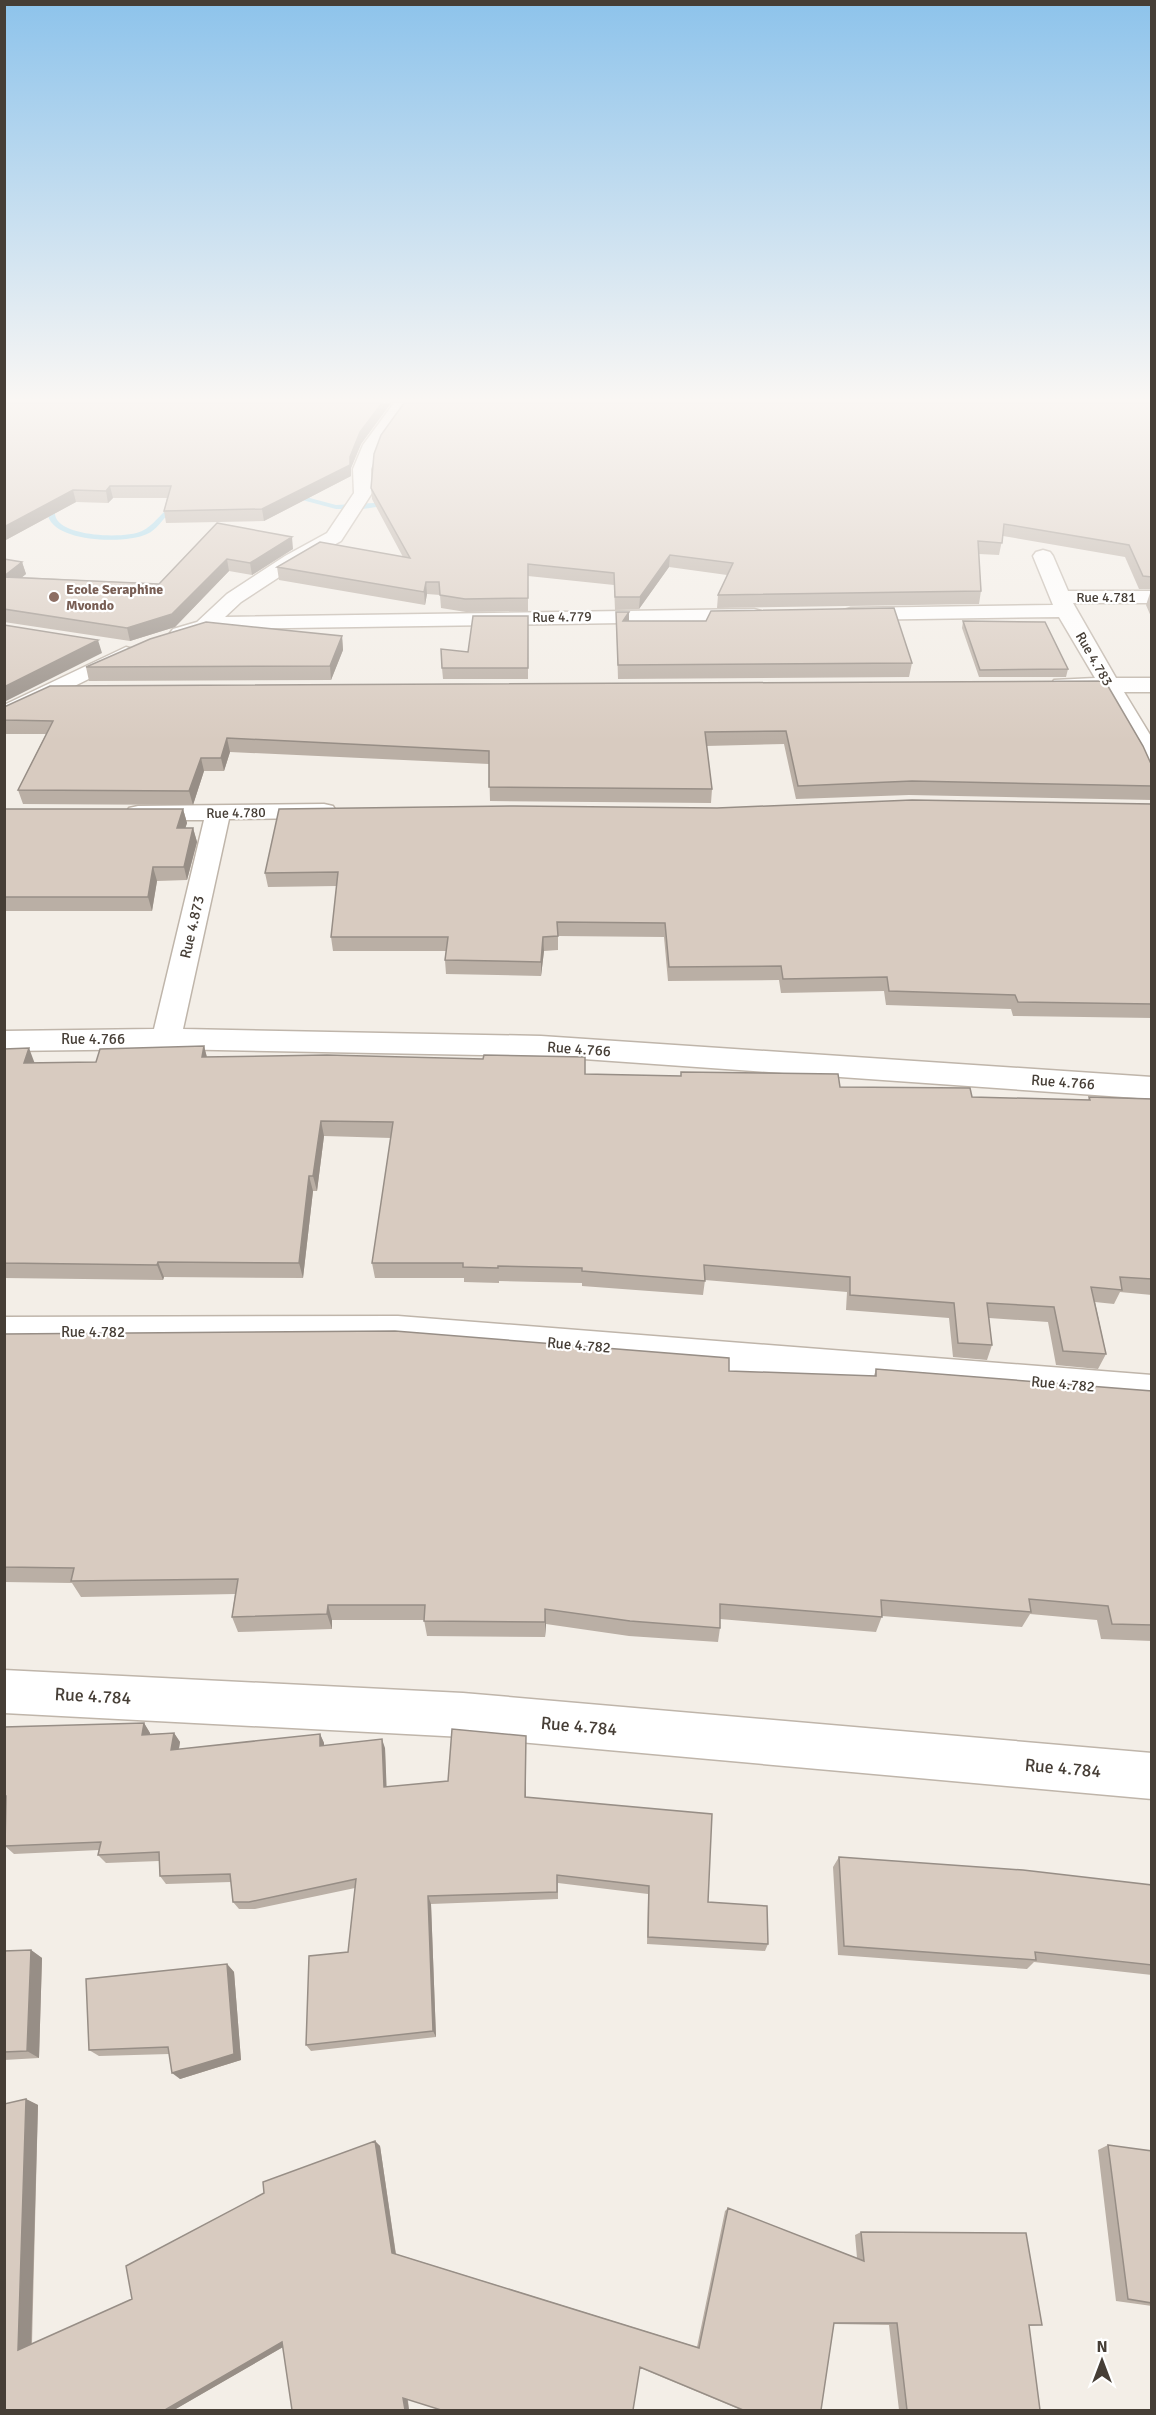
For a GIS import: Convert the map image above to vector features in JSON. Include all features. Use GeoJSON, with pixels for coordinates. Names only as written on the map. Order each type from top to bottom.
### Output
{"type":"FeatureCollection","features":[{"type":"Feature","properties":{"kind":"street"},"geometry":{"type":"LineString","coordinates":[[204,626],[234,598],[292,560],[334,537],[348,516]]}},
{"type":"Feature","properties":{"kind":"street","name":"Rue 4.783"},"geometry":{"type":"LineString","coordinates":[[1043,556],[1063,604],[1152,758]]}},
{"type":"Feature","properties":{"kind":"street","name":"Rue 4.781"},"geometry":{"type":"LineString","coordinates":[[1063,604],[1152,597]]}},
{"type":"Feature","properties":{"kind":"street"},"geometry":{"type":"LineString","coordinates":[[830,614],[1063,604]]}},
{"type":"Feature","properties":{"kind":"street","name":"Rue 4.779"},"geometry":{"type":"LineString","coordinates":[[163,639],[204,626],[229,623],[772,615]]}},
{"type":"Feature","properties":{"kind":"street"},"geometry":{"type":"LineString","coordinates":[[4,714],[138,648],[98,644]]}},
{"type":"Feature","properties":{"kind":"street"},"geometry":{"type":"LineString","coordinates":[[1038,685],[1152,685]]}},
{"type":"Feature","properties":{"kind":"street"},"geometry":{"type":"LineString","coordinates":[[52,690],[100,690]]}},
{"type":"Feature","properties":{"kind":"street","name":"Rue 4.780"},"geometry":{"type":"LineString","coordinates":[[116,813],[218,814],[351,810]]}},
{"type":"Feature","properties":{"kind":"street","name":"Rue 4.873"},"geometry":{"type":"LineString","coordinates":[[166,1039],[218,814]]}},
{"type":"Feature","properties":{"kind":"street","name":"Rue 4.766"},"geometry":{"type":"LineString","coordinates":[[4,1041],[166,1039],[541,1046],[1152,1088]]}},
{"type":"Feature","properties":{"kind":"street","name":"Rue 4.782"},"geometry":{"type":"LineString","coordinates":[[4,1332],[398,1331],[1152,1391]]}},
{"type":"Feature","properties":{"kind":"street","name":"Rue 4.784"},"geometry":{"type":"LineString","coordinates":[[4,1691],[463,1715],[1152,1776]]}},
{"type":"Feature","properties":{"kind":"building"},"geometry":{"type":"Polygon","coordinates":[[[4,516],[25,516],[4,527],[4,516]]]}},
{"type":"Feature","properties":{"kind":"building"},"geometry":{"type":"Polygon","coordinates":[[[386,516],[1152,516],[1152,577],[1143,576],[1129,545],[1004,524],[1002,543],[978,541],[981,591],[718,595],[733,563],[670,555],[640,597],[615,597],[614,573],[528,564],[528,598],[465,599],[440,595],[439,582],[426,582],[424,592],[277,567],[320,542],[410,558],[386,516]]]}},
{"type":"Feature","properties":{"kind":"building"},"geometry":{"type":"Polygon","coordinates":[[[217,523],[292,537],[250,563],[227,559],[172,614],[127,628],[4,609],[4,577],[159,584],[217,523]]]}},
{"type":"Feature","properties":{"kind":"building"},"geometry":{"type":"Polygon","coordinates":[[[4,559],[22,562],[4,576],[4,559]]]}},
{"type":"Feature","properties":{"kind":"building"},"geometry":{"type":"Polygon","coordinates":[[[894,608],[912,663],[618,665],[616,612],[629,612],[623,621],[706,621],[711,611],[894,608]]]}},
{"type":"Feature","properties":{"kind":"building"},"geometry":{"type":"Polygon","coordinates":[[[473,616],[528,616],[528,668],[442,668],[441,649],[468,652],[473,616]]]}},
{"type":"Feature","properties":{"kind":"building"},"geometry":{"type":"Polygon","coordinates":[[[963,621],[1045,622],[1068,669],[980,670],[963,621]]]}},
{"type":"Feature","properties":{"kind":"building"},"geometry":{"type":"Polygon","coordinates":[[[206,622],[342,636],[330,666],[86,667],[150,639],[206,622]]]}},
{"type":"Feature","properties":{"kind":"building"},"geometry":{"type":"Polygon","coordinates":[[[4,625],[98,640],[4,687],[4,625]]]}},
{"type":"Feature","properties":{"kind":"building"},"geometry":{"type":"Polygon","coordinates":[[[1105,681],[1143,746],[1152,766],[1152,786],[912,781],[798,786],[786,731],[705,732],[712,789],[489,787],[489,751],[227,738],[221,758],[201,758],[189,791],[18,790],[53,721],[4,720],[4,707],[50,686],[1105,681]]]}},
{"type":"Feature","properties":{"kind":"building"},"geometry":{"type":"Polygon","coordinates":[[[912,800],[1152,804],[1152,1004],[1018,1002],[1015,995],[889,991],[887,977],[783,979],[781,966],[669,967],[665,923],[557,922],[558,936],[543,937],[541,962],[445,960],[448,937],[331,937],[338,872],[265,873],[279,809],[514,806],[717,808],[912,800]]]}},
{"type":"Feature","properties":{"kind":"building"},"geometry":{"type":"Polygon","coordinates":[[[4,809],[183,809],[177,828],[193,828],[184,867],[153,867],[148,897],[4,897],[4,809]]]}},
{"type":"Feature","properties":{"kind":"building"},"geometry":{"type":"Polygon","coordinates":[[[204,1046],[202,1057],[327,1055],[483,1059],[484,1055],[585,1057],[585,1074],[681,1076],[681,1072],[838,1074],[840,1087],[970,1088],[972,1097],[1152,1099],[1152,1279],[1120,1277],[1122,1290],[1091,1287],[1106,1354],[1063,1351],[1054,1307],[987,1303],[992,1345],[958,1343],[954,1303],[850,1295],[850,1277],[704,1265],[705,1281],[582,1271],[582,1268],[463,1267],[463,1263],[372,1263],[393,1122],[321,1121],[313,1176],[309,1176],[299,1263],[158,1262],[157,1265],[4,1263],[4,1049],[29,1048],[24,1063],[96,1062],[100,1049],[204,1046]]]}},
{"type":"Feature","properties":{"kind":"building"},"geometry":{"type":"Polygon","coordinates":[[[395,1331],[729,1358],[729,1371],[876,1376],[876,1369],[1152,1391],[1152,1625],[1112,1624],[1108,1606],[1029,1599],[1031,1612],[881,1600],[882,1617],[720,1604],[720,1628],[630,1621],[545,1609],[545,1622],[424,1621],[425,1605],[328,1605],[327,1614],[232,1617],[238,1579],[71,1581],[74,1568],[4,1567],[4,1334],[395,1331]]]}},
{"type":"Feature","properties":{"kind":"building"},"geometry":{"type":"Polygon","coordinates":[[[144,1723],[142,1735],[174,1733],[171,1750],[320,1734],[320,1746],[382,1739],[384,1787],[448,1781],[452,1729],[526,1736],[525,1797],[712,1814],[708,1902],[767,1906],[768,1944],[648,1937],[649,1886],[557,1875],[557,1892],[428,1896],[433,2031],[306,2045],[309,1956],[348,1952],[356,1879],[249,1902],[233,1902],[230,1874],[160,1876],[159,1852],[98,1855],[101,1842],[5,1846],[4,1727],[144,1723]]]}},
{"type":"Feature","properties":{"kind":"building"},"geometry":{"type":"Polygon","coordinates":[[[839,1857],[1023,1870],[1152,1885],[1152,1965],[1035,1952],[1036,1960],[844,1946],[839,1857]]]}},
{"type":"Feature","properties":{"kind":"building"},"geometry":{"type":"Polygon","coordinates":[[[31,1950],[27,2051],[4,2052],[4,1951],[31,1950]]]}},
{"type":"Feature","properties":{"kind":"building"},"geometry":{"type":"Polygon","coordinates":[[[227,1964],[234,2054],[172,2073],[168,2047],[89,2050],[86,1979],[227,1964]]]}},
{"type":"Feature","properties":{"kind":"building"},"geometry":{"type":"Polygon","coordinates":[[[26,2099],[18,2350],[132,2299],[126,2266],[264,2193],[263,2182],[375,2141],[392,2253],[699,2348],[728,2208],[864,2261],[861,2232],[1026,2233],[1042,2325],[1029,2325],[1040,2410],[907,2410],[897,2323],[834,2323],[821,2410],[743,2410],[640,2367],[633,2410],[441,2410],[403,2398],[405,2410],[292,2410],[282,2342],[165,2410],[4,2410],[4,2104],[26,2099]]]}},
{"type":"Feature","properties":{"kind":"building"},"geometry":{"type":"Polygon","coordinates":[[[1108,2145],[1152,2151],[1152,2303],[1128,2299],[1108,2145]]]}},
{"type":"Feature","properties":{"kind":"waterway"},"geometry":{"type":"LineString","coordinates":[[52,516],[57,524],[67,530],[94,537],[109,538],[144,533],[163,516]]}},
{"type":"Feature","properties":{"kind":"place","name":"Ecole Seraphine Mvondo"},"geometry":{"type":"Point","coordinates":[54,597]}}]}
